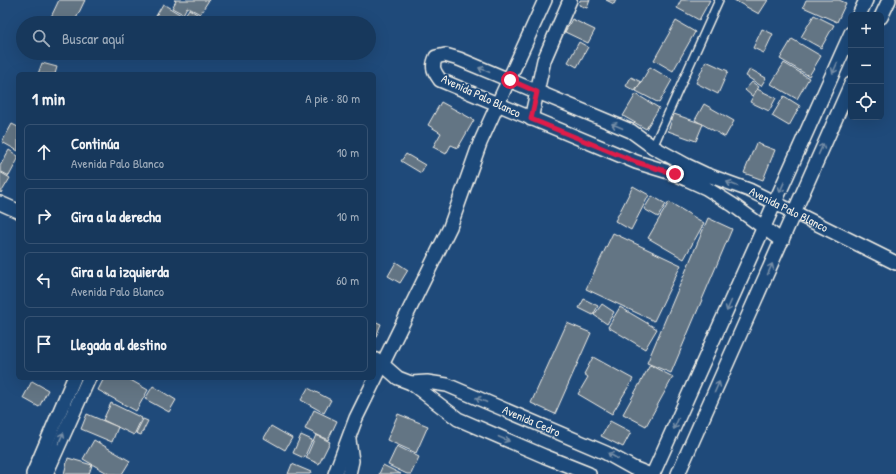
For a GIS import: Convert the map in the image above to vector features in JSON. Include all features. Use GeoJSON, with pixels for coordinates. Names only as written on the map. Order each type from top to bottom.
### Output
{"type":"FeatureCollection","features":[{"type":"Feature","properties":{"kind":"street"},"geometry":{"type":"LineString","coordinates":[[378,361],[450,227],[480,143],[510,80],[545,0]]}},
{"type":"Feature","properties":{"kind":"street"},"geometry":{"type":"LineString","coordinates":[[531,119],[544,60],[570,0]]}},
{"type":"Feature","properties":{"kind":"street"},"geometry":{"type":"LineString","coordinates":[[860,12],[866,0]]}},
{"type":"Feature","properties":{"kind":"street"},"geometry":{"type":"LineString","coordinates":[[883,12],[889,0]]}},
{"type":"Feature","properties":{"kind":"street"},"geometry":{"type":"LineString","coordinates":[[653,474],[848,40]]}},
{"type":"Feature","properties":{"kind":"street","name":"Avenida Palo Blanco"},"geometry":{"type":"LineString","coordinates":[[782,241],[706,188],[675,174],[636,162],[440,80],[434,72],[433,64],[436,57],[445,55],[459,59],[631,131],[653,147],[705,174],[749,190],[896,263]]}},
{"type":"Feature","properties":{"kind":"street"},"geometry":{"type":"LineString","coordinates":[[678,474],[848,91]]}},
{"type":"Feature","properties":{"kind":"street"},"geometry":{"type":"LineString","coordinates":[[0,203],[16,210]]}},
{"type":"Feature","properties":{"kind":"street","name":"Avenida Cedro"},"geometry":{"type":"LineString","coordinates":[[378,361],[398,378],[411,383],[458,419],[589,474]]}},
{"type":"Feature","properties":{"kind":"street","name":"Avenida Cedro"},"geometry":{"type":"LineString","coordinates":[[376,379],[398,378]]}},
{"type":"Feature","properties":{"kind":"street"},"geometry":{"type":"LineString","coordinates":[[32,474],[73,380]]}},
{"type":"Feature","properties":{"kind":"street"},"geometry":{"type":"LineString","coordinates":[[46,474],[88,380]]}},
{"type":"Feature","properties":{"kind":"street"},"geometry":{"type":"LineString","coordinates":[[335,474],[372,380]]}},
{"type":"Feature","properties":{"kind":"street","name":"Avenida Cedro"},"geometry":{"type":"LineString","coordinates":[[411,383],[427,382],[446,385],[606,453],[633,468],[648,474]]}},
{"type":"Feature","properties":{"kind":"street"},"geometry":{"type":"LineString","coordinates":[[348,438],[352,461],[349,474]]}},
{"type":"Feature","properties":{"kind":"lane"},"geometry":{"type":"LineString","coordinates":[[653,147],[719,0]]}},
{"type":"Feature","properties":{"kind":"building"},"geometry":{"type":"Polygon","coordinates":[[[59,0],[85,0],[77,16],[51,16],[59,0]]]}},
{"type":"Feature","properties":{"kind":"building"},"geometry":{"type":"Polygon","coordinates":[[[174,0],[209,0],[200,14],[187,7],[183,14],[172,8],[176,1],[174,0]]]}},
{"type":"Feature","properties":{"kind":"building"},"geometry":{"type":"Polygon","coordinates":[[[580,0],[590,0],[587,8],[579,5],[580,0]]]}},
{"type":"Feature","properties":{"kind":"building"},"geometry":{"type":"Polygon","coordinates":[[[606,0],[616,0],[614,4],[606,0]]]}},
{"type":"Feature","properties":{"kind":"building"},"geometry":{"type":"Polygon","coordinates":[[[681,0],[710,0],[699,20],[677,8],[681,0]]]}},
{"type":"Feature","properties":{"kind":"building"},"geometry":{"type":"Polygon","coordinates":[[[734,0],[768,0],[759,14],[734,0]]]}},
{"type":"Feature","properties":{"kind":"building"},"geometry":{"type":"Polygon","coordinates":[[[806,0],[839,0],[846,3],[837,22],[803,7],[806,0]]]}},
{"type":"Feature","properties":{"kind":"building"},"geometry":{"type":"Polygon","coordinates":[[[163,4],[183,16],[156,16],[163,4]]]}},
{"type":"Feature","properties":{"kind":"building"},"geometry":{"type":"Polygon","coordinates":[[[189,9],[200,16],[186,16],[185,15],[189,9]]]}},
{"type":"Feature","properties":{"kind":"building"},"geometry":{"type":"Polygon","coordinates":[[[814,15],[834,25],[821,48],[801,37],[814,15]]]}},
{"type":"Feature","properties":{"kind":"building"},"geometry":{"type":"Polygon","coordinates":[[[572,19],[595,30],[588,43],[565,32],[572,19]]]}},
{"type":"Feature","properties":{"kind":"building"},"geometry":{"type":"Polygon","coordinates":[[[676,21],[695,32],[673,71],[654,60],[676,21]]]}},
{"type":"Feature","properties":{"kind":"building"},"geometry":{"type":"Polygon","coordinates":[[[762,29],[773,34],[764,53],[753,48],[762,29]]]}},
{"type":"Feature","properties":{"kind":"building"},"geometry":{"type":"Polygon","coordinates":[[[792,39],[821,56],[809,76],[780,59],[792,39]]]}},
{"type":"Feature","properties":{"kind":"building"},"geometry":{"type":"Polygon","coordinates":[[[579,42],[588,47],[577,67],[568,62],[579,42]]]}},
{"type":"Feature","properties":{"kind":"building"},"geometry":{"type":"Polygon","coordinates":[[[706,61],[728,71],[718,94],[696,83],[706,61]]]}},
{"type":"Feature","properties":{"kind":"building"},"geometry":{"type":"Polygon","coordinates":[[[42,63],[57,67],[56,72],[39,72],[42,63]]]}},
{"type":"Feature","properties":{"kind":"building"},"geometry":{"type":"Polygon","coordinates":[[[784,63],[809,78],[797,99],[771,84],[784,63]]]}},
{"type":"Feature","properties":{"kind":"building"},"geometry":{"type":"Polygon","coordinates":[[[650,67],[672,80],[659,103],[636,91],[650,67]]]}},
{"type":"Feature","properties":{"kind":"building"},"geometry":{"type":"Polygon","coordinates":[[[750,69],[766,78],[761,86],[746,76],[750,69]]]}},
{"type":"Feature","properties":{"kind":"building"},"geometry":{"type":"Polygon","coordinates":[[[631,77],[641,82],[635,91],[626,86],[631,77]]]}},
{"type":"Feature","properties":{"kind":"building"},"geometry":{"type":"Polygon","coordinates":[[[752,82],[759,87],[752,96],[745,90],[752,82]]]}},
{"type":"Feature","properties":{"kind":"building"},"geometry":{"type":"Polygon","coordinates":[[[757,89],[776,98],[769,111],[750,102],[757,89]]]}},
{"type":"Feature","properties":{"kind":"building"},"geometry":{"type":"Polygon","coordinates":[[[636,94],[659,108],[646,129],[623,116],[636,94]]]}},
{"type":"Feature","properties":{"kind":"building"},"geometry":{"type":"Polygon","coordinates":[[[784,96],[800,106],[789,126],[772,116],[784,96]]]}},
{"type":"Feature","properties":{"kind":"building"},"geometry":{"type":"Polygon","coordinates":[[[441,102],[474,120],[458,148],[451,145],[446,154],[433,147],[441,133],[428,125],[441,102]]]}},
{"type":"Feature","properties":{"kind":"building"},"geometry":{"type":"Polygon","coordinates":[[[704,104],[734,121],[725,137],[695,120],[704,104]]]}},
{"type":"Feature","properties":{"kind":"building"},"geometry":{"type":"Polygon","coordinates":[[[674,114],[703,124],[696,141],[668,131],[674,114]]]}},
{"type":"Feature","properties":{"kind":"building"},"geometry":{"type":"Polygon","coordinates":[[[12,124],[16,126],[16,150],[2,142],[12,124]]]}},
{"type":"Feature","properties":{"kind":"building"},"geometry":{"type":"Polygon","coordinates":[[[756,143],[775,150],[763,180],[744,173],[756,143]]]}},
{"type":"Feature","properties":{"kind":"building"},"geometry":{"type":"Polygon","coordinates":[[[9,150],[16,155],[16,163],[9,176],[0,171],[0,166],[9,150]]]}},
{"type":"Feature","properties":{"kind":"building"},"geometry":{"type":"Polygon","coordinates":[[[406,154],[425,165],[421,173],[401,161],[406,154]]]}},
{"type":"Feature","properties":{"kind":"building"},"geometry":{"type":"Polygon","coordinates":[[[0,172],[10,178],[1,193],[0,192],[0,172]]]}},
{"type":"Feature","properties":{"kind":"building"},"geometry":{"type":"Polygon","coordinates":[[[633,186],[649,195],[631,230],[615,221],[633,186]]]}},
{"type":"Feature","properties":{"kind":"building"},"geometry":{"type":"Polygon","coordinates":[[[652,196],[666,204],[658,217],[644,209],[652,196]]]}},
{"type":"Feature","properties":{"kind":"building"},"geometry":{"type":"Polygon","coordinates":[[[669,202],[704,223],[684,259],[648,238],[669,202]]]}},
{"type":"Feature","properties":{"kind":"building"},"geometry":{"type":"Polygon","coordinates":[[[708,218],[732,229],[671,373],[647,363],[708,218]]]}},
{"type":"Feature","properties":{"kind":"building"},"geometry":{"type":"Polygon","coordinates":[[[613,233],[681,265],[654,321],[586,289],[613,233]]]}},
{"type":"Feature","properties":{"kind":"building"},"geometry":{"type":"Polygon","coordinates":[[[396,262],[408,270],[400,283],[388,276],[396,262]]]}},
{"type":"Feature","properties":{"kind":"building"},"geometry":{"type":"Polygon","coordinates":[[[584,299],[598,306],[593,315],[579,308],[584,299]]]}},
{"type":"Feature","properties":{"kind":"building"},"geometry":{"type":"Polygon","coordinates":[[[602,304],[614,312],[607,324],[594,315],[602,304]]]}},
{"type":"Feature","properties":{"kind":"building"},"geometry":{"type":"Polygon","coordinates":[[[620,307],[657,329],[645,349],[608,327],[620,307]]]}},
{"type":"Feature","properties":{"kind":"building"},"geometry":{"type":"Polygon","coordinates":[[[376,322],[381,324],[376,336],[376,322]]]}},
{"type":"Feature","properties":{"kind":"building"},"geometry":{"type":"Polygon","coordinates":[[[567,323],[591,333],[555,414],[531,403],[567,323]]]}},
{"type":"Feature","properties":{"kind":"building"},"geometry":{"type":"Polygon","coordinates":[[[593,357],[633,379],[612,414],[578,394],[588,377],[584,374],[593,357]]]}},
{"type":"Feature","properties":{"kind":"building"},"geometry":{"type":"Polygon","coordinates":[[[650,365],[673,377],[646,426],[623,414],[650,365]]]}},
{"type":"Feature","properties":{"kind":"building"},"geometry":{"type":"Polygon","coordinates":[[[103,380],[130,380],[148,390],[136,411],[98,390],[103,380]]]}},
{"type":"Feature","properties":{"kind":"building"},"geometry":{"type":"Polygon","coordinates":[[[32,381],[48,390],[39,407],[23,398],[32,381]]]}},
{"type":"Feature","properties":{"kind":"building"},"geometry":{"type":"Polygon","coordinates":[[[153,386],[176,400],[169,412],[145,399],[153,386]]]}},
{"type":"Feature","properties":{"kind":"building"},"geometry":{"type":"Polygon","coordinates":[[[308,388],[331,400],[324,413],[301,400],[308,388]]]}},
{"type":"Feature","properties":{"kind":"building"},"geometry":{"type":"Polygon","coordinates":[[[111,403],[142,418],[134,435],[103,420],[111,403]]]}},
{"type":"Feature","properties":{"kind":"building"},"geometry":{"type":"Polygon","coordinates":[[[314,410],[337,421],[328,440],[305,429],[314,410]]]}},
{"type":"Feature","properties":{"kind":"building"},"geometry":{"type":"Polygon","coordinates":[[[87,414],[118,427],[112,442],[81,429],[87,414]]]}},
{"type":"Feature","properties":{"kind":"building"},"geometry":{"type":"Polygon","coordinates":[[[398,414],[428,426],[416,453],[387,440],[398,414]]]}},
{"type":"Feature","properties":{"kind":"building"},"geometry":{"type":"Polygon","coordinates":[[[143,419],[148,421],[141,435],[136,433],[143,419]]]}},
{"type":"Feature","properties":{"kind":"building"},"geometry":{"type":"Polygon","coordinates":[[[610,421],[631,432],[623,447],[601,436],[610,421]]]}},
{"type":"Feature","properties":{"kind":"building"},"geometry":{"type":"Polygon","coordinates":[[[271,426],[292,438],[285,450],[264,438],[271,426]]]}},
{"type":"Feature","properties":{"kind":"building"},"geometry":{"type":"Polygon","coordinates":[[[301,435],[312,440],[304,458],[293,453],[301,435]]]}},
{"type":"Feature","properties":{"kind":"building"},"geometry":{"type":"Polygon","coordinates":[[[316,435],[330,442],[319,464],[306,458],[316,435]]]}},
{"type":"Feature","properties":{"kind":"building"},"geometry":{"type":"Polygon","coordinates":[[[94,440],[130,461],[122,474],[109,474],[83,459],[94,440]]]}},
{"type":"Feature","properties":{"kind":"building"},"geometry":{"type":"Polygon","coordinates":[[[397,446],[419,457],[411,474],[407,474],[388,465],[397,446]]]}},
{"type":"Feature","properties":{"kind":"building"},"geometry":{"type":"Polygon","coordinates":[[[68,458],[92,465],[89,474],[64,474],[68,458]]]}},
{"type":"Feature","properties":{"kind":"building"},"geometry":{"type":"Polygon","coordinates":[[[292,464],[311,472],[310,474],[288,474],[292,464]]]}},
{"type":"Feature","properties":{"kind":"building"},"geometry":{"type":"Polygon","coordinates":[[[383,465],[401,474],[379,474],[383,465]]]}},
{"type":"Feature","properties":{"kind":"route"},"geometry":{"type":"LineString","coordinates":[[510,80],[537,92],[531,119],[636,162],[675,174]]}}]}
